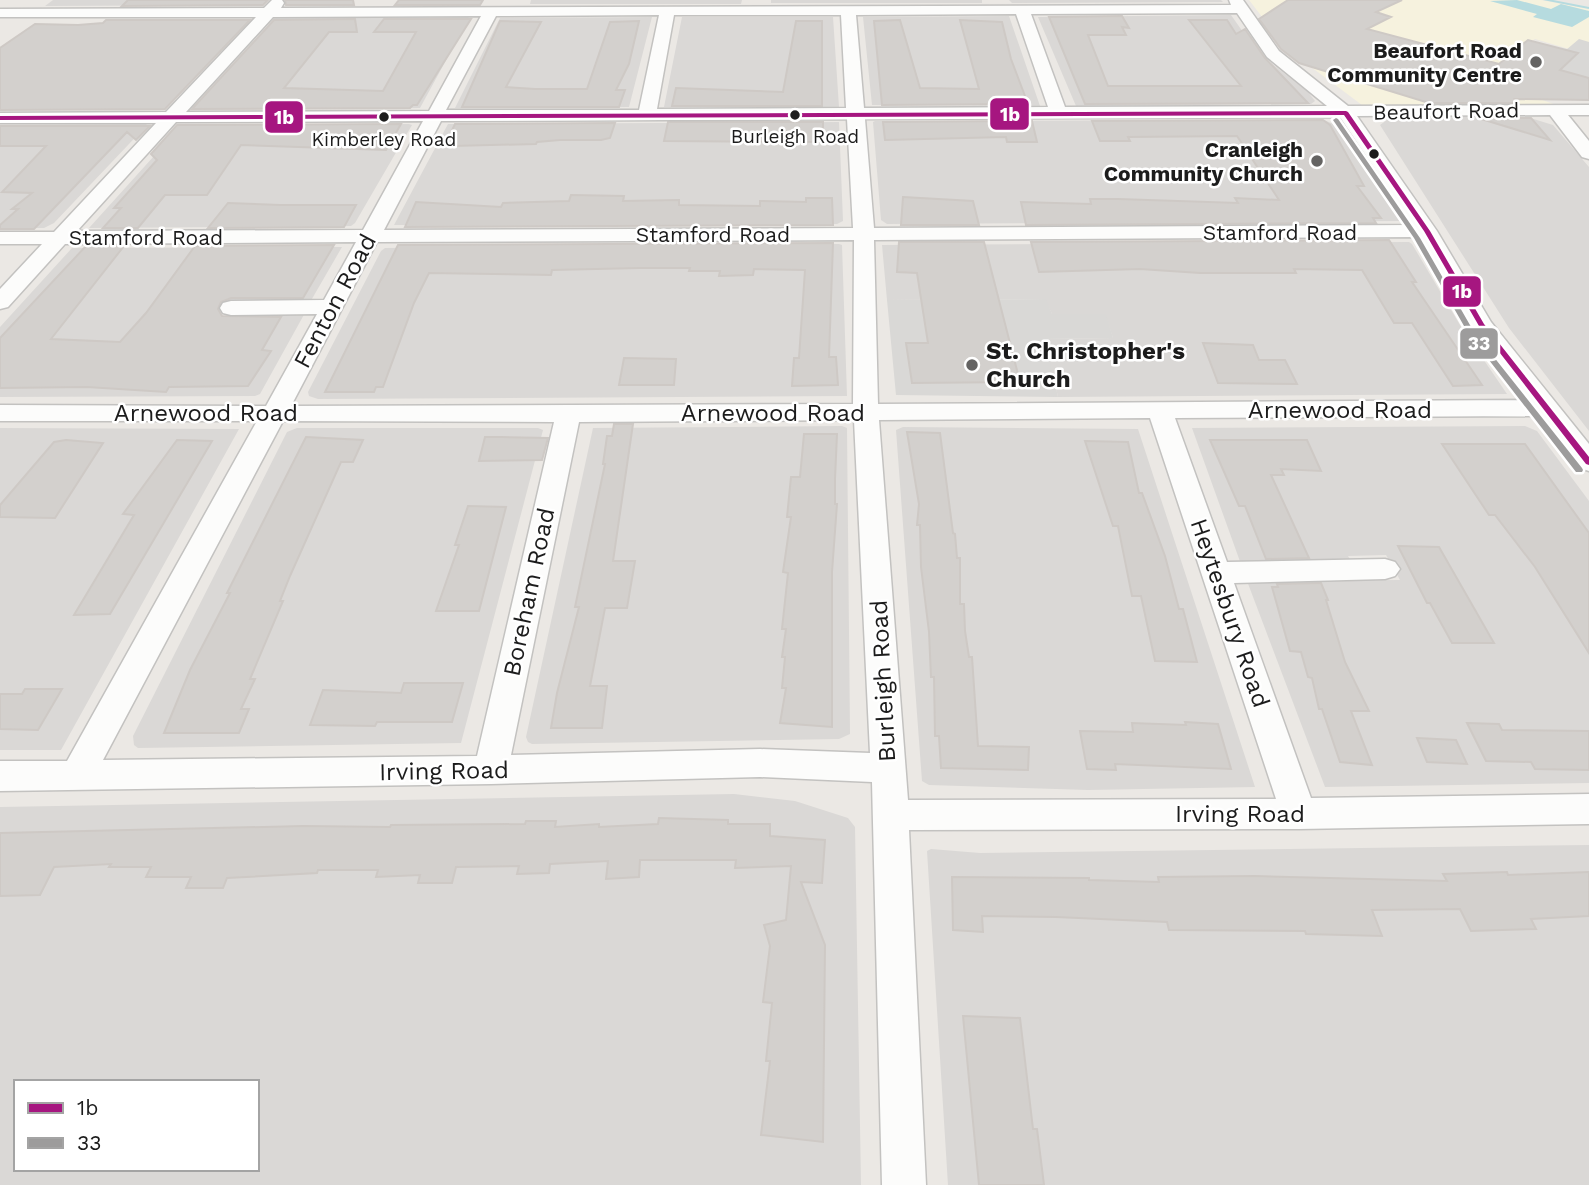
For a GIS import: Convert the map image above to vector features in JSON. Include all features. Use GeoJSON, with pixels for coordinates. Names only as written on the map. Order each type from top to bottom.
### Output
{"type":"FeatureCollection","features":[{"type":"Feature","properties":{"kind":"street"},"geometry":{"type":"LineString","coordinates":[[0,30],[40,0]]}},
{"type":"Feature","properties":{"kind":"street"},"geometry":{"type":"LineString","coordinates":[[0,13],[274,6],[668,10],[755,5],[848,10],[998,5],[1022,9],[1239,5],[1273,54],[1346,113],[1427,231],[1481,325],[1588,460]]}},
{"type":"Feature","properties":{"kind":"street"},"geometry":{"type":"LineString","coordinates":[[0,302],[274,6]]}},
{"type":"Feature","properties":{"kind":"street","name":"Fenton Road"},"geometry":{"type":"LineString","coordinates":[[77,775],[435,116],[507,7]]}},
{"type":"Feature","properties":{"kind":"street"},"geometry":{"type":"LineString","coordinates":[[1022,9],[1059,114]]}},
{"type":"Feature","properties":{"kind":"street"},"geometry":{"type":"LineString","coordinates":[[647,114],[668,10]]}},
{"type":"Feature","properties":{"kind":"street","name":"Burleigh Road"},"geometry":{"type":"LineString","coordinates":[[848,10],[864,233],[866,412],[891,815],[904,1185]]}},
{"type":"Feature","properties":{"kind":"street"},"geometry":{"type":"LineString","coordinates":[[1554,109],[1589,153]]}},
{"type":"Feature","properties":{"kind":"street","name":"Beaufort Road"},"geometry":{"type":"LineString","coordinates":[[0,118],[1589,110]]}},
{"type":"Feature","properties":{"kind":"street","name":"Stamford Road"},"geometry":{"type":"LineString","coordinates":[[0,238],[1427,231]]}},
{"type":"Feature","properties":{"kind":"street"},"geometry":{"type":"LineString","coordinates":[[231,308],[330,307]]}},
{"type":"Feature","properties":{"kind":"street","name":"Arnewood Road"},"geometry":{"type":"LineString","coordinates":[[0,413],[568,414],[1545,408]]}},
{"type":"Feature","properties":{"kind":"street","name":"Heytesbury Road"},"geometry":{"type":"LineString","coordinates":[[1160,411],[1299,814]]}},
{"type":"Feature","properties":{"kind":"street","name":"Boreham Road"},"geometry":{"type":"LineString","coordinates":[[491,770],[568,414]]}},
{"type":"Feature","properties":{"kind":"street"},"geometry":{"type":"LineString","coordinates":[[1217,573],[1385,569]]}},
{"type":"Feature","properties":{"kind":"street","name":"Irving Road"},"geometry":{"type":"LineString","coordinates":[[0,776],[491,770],[760,763],[888,768]]}},
{"type":"Feature","properties":{"kind":"street","name":"Irving Road"},"geometry":{"type":"LineString","coordinates":[[891,815],[1299,814],[1589,809]]}},
{"type":"Feature","properties":{"kind":"shaded area"},"geometry":{"type":"Polygon","coordinates":[[[53,0],[263,0],[256,5],[45,6],[53,0]]]}},
{"type":"Feature","properties":{"kind":"shaded area"},"geometry":{"type":"Polygon","coordinates":[[[531,0],[742,0],[741,4],[530,4],[531,0]]]}},
{"type":"Feature","properties":{"kind":"shaded area"},"geometry":{"type":"Polygon","coordinates":[[[771,0],[982,0],[982,3],[771,3],[771,0]]]}},
{"type":"Feature","properties":{"kind":"shaded area"},"geometry":{"type":"Polygon","coordinates":[[[1009,0],[1221,0],[1223,2],[1012,3],[1009,0]]]}},
{"type":"Feature","properties":{"kind":"shaded area"},"geometry":{"type":"Polygon","coordinates":[[[1249,0],[1541,0],[1589,9],[1589,75],[1579,52],[1535,39],[1480,77],[1559,106],[1362,105],[1287,49],[1249,0]]]}},
{"type":"Feature","properties":{"kind":"shaded area"},"geometry":{"type":"Polygon","coordinates":[[[1231,15],[1257,52],[1308,92],[1315,101],[1311,104],[1076,106],[1038,17],[1231,15]]]}},
{"type":"Feature","properties":{"kind":"shaded area"},"geometry":{"type":"Polygon","coordinates":[[[1009,16],[1040,106],[872,105],[863,17],[1009,16]]]}},
{"type":"Feature","properties":{"kind":"shaded area"},"geometry":{"type":"Polygon","coordinates":[[[652,17],[629,107],[455,108],[500,18],[652,17]]]}},
{"type":"Feature","properties":{"kind":"shaded area"},"geometry":{"type":"Polygon","coordinates":[[[682,17],[833,17],[839,107],[664,107],[682,17]]]}},
{"type":"Feature","properties":{"kind":"shaded area"},"geometry":{"type":"Polygon","coordinates":[[[274,18],[469,18],[420,108],[196,110],[274,18]]]}},
{"type":"Feature","properties":{"kind":"shaded area"},"geometry":{"type":"Polygon","coordinates":[[[1579,39],[1589,42],[1589,78],[1560,70],[1578,54],[1566,50],[1579,39]]]}},
{"type":"Feature","properties":{"kind":"shaded area"},"geometry":{"type":"Polygon","coordinates":[[[1391,117],[1527,117],[1553,125],[1589,167],[1589,431],[1509,328],[1380,125],[1391,117]]]}},
{"type":"Feature","properties":{"kind":"shaded area"},"geometry":{"type":"Polygon","coordinates":[[[1324,120],[1345,129],[1400,221],[887,224],[881,220],[875,121],[1324,120]]]}},
{"type":"Feature","properties":{"kind":"shaded area"},"geometry":{"type":"Polygon","coordinates":[[[839,122],[843,221],[837,224],[394,225],[448,124],[839,122]]]}},
{"type":"Feature","properties":{"kind":"shaded area"},"geometry":{"type":"Polygon","coordinates":[[[0,125],[147,125],[54,223],[44,228],[0,228],[0,125]]]}},
{"type":"Feature","properties":{"kind":"shaded area"},"geometry":{"type":"Polygon","coordinates":[[[182,125],[412,125],[351,226],[89,228],[182,125]]]}},
{"type":"Feature","properties":{"kind":"shaded area"},"geometry":{"type":"Polygon","coordinates":[[[1409,242],[1460,325],[1507,394],[1058,397],[1045,339],[1113,338],[1105,314],[1052,314],[1045,299],[887,300],[882,245],[1409,242]]]}},
{"type":"Feature","properties":{"kind":"shaded area"},"geometry":{"type":"Polygon","coordinates":[[[842,245],[847,396],[318,399],[309,396],[308,392],[381,251],[385,248],[842,245]]]}},
{"type":"Feature","properties":{"kind":"shaded area"},"geometry":{"type":"Polygon","coordinates":[[[342,247],[309,304],[215,304],[230,330],[240,314],[306,311],[260,394],[0,397],[0,327],[72,248],[342,247]]]}},
{"type":"Feature","properties":{"kind":"shaded area","name":"St. Christopher's Church"},"geometry":{"type":"Polygon","coordinates":[[[1046,299],[1052,314],[1106,314],[1113,338],[1046,339],[1058,397],[896,395],[887,300],[1046,299]]]}},
{"type":"Feature","properties":{"kind":"shaded area"},"geometry":{"type":"Polygon","coordinates":[[[1525,426],[1537,431],[1589,501],[1589,783],[1325,787],[1247,581],[1400,580],[1386,555],[1348,556],[1351,561],[1242,567],[1192,428],[1525,426]]]}},
{"type":"Feature","properties":{"kind":"shaded area"},"geometry":{"type":"Polygon","coordinates":[[[903,427],[1138,429],[1255,787],[1088,790],[929,785],[922,781],[896,430],[903,427]]]}},
{"type":"Feature","properties":{"kind":"shaded area"},"geometry":{"type":"Polygon","coordinates":[[[0,428],[239,429],[61,750],[0,750],[0,428]]]}},
{"type":"Feature","properties":{"kind":"shaded area"},"geometry":{"type":"Polygon","coordinates":[[[297,428],[543,430],[461,743],[138,748],[134,745],[133,736],[287,432],[297,428]]]}},
{"type":"Feature","properties":{"kind":"shaded area"},"geometry":{"type":"Polygon","coordinates":[[[593,428],[847,428],[850,734],[839,739],[528,742],[526,737],[593,428]]]}},
{"type":"Feature","properties":{"kind":"shaded area"},"geometry":{"type":"Polygon","coordinates":[[[734,794],[795,801],[848,818],[855,827],[861,1185],[0,1185],[0,807],[734,794]]]}},
{"type":"Feature","properties":{"kind":"shaded area"},"geometry":{"type":"Polygon","coordinates":[[[1589,845],[1589,1185],[948,1185],[927,851],[931,849],[980,853],[1589,845]]]}},
{"type":"Feature","properties":{"kind":"water"},"geometry":{"type":"Polygon","coordinates":[[[1517,0],[1551,9],[1561,4],[1589,11],[1589,17],[1572,27],[1533,17],[1537,14],[1490,1],[1517,0]]]}},
{"type":"Feature","properties":{"kind":"building"},"geometry":{"type":"Polygon","coordinates":[[[128,0],[268,0],[263,5],[122,6],[128,0]]]}},
{"type":"Feature","properties":{"kind":"building"},"geometry":{"type":"Polygon","coordinates":[[[285,0],[353,0],[354,5],[286,5],[285,0]]]}},
{"type":"Feature","properties":{"kind":"building"},"geometry":{"type":"Polygon","coordinates":[[[399,0],[483,0],[480,5],[395,5],[399,0]]]}},
{"type":"Feature","properties":{"kind":"building"},"geometry":{"type":"Polygon","coordinates":[[[1288,0],[1402,0],[1376,12],[1391,17],[1367,29],[1499,64],[1528,40],[1578,53],[1560,70],[1589,78],[1589,100],[1515,99],[1518,103],[1429,103],[1299,63],[1281,49],[1259,19],[1288,0]]]}},
{"type":"Feature","properties":{"kind":"building"},"geometry":{"type":"Polygon","coordinates":[[[1122,16],[1129,28],[1122,27],[1126,35],[1088,35],[1108,86],[1241,86],[1189,20],[1227,20],[1236,34],[1245,29],[1265,58],[1308,103],[1085,104],[1049,17],[1122,16]]]}},
{"type":"Feature","properties":{"kind":"building"},"geometry":{"type":"Polygon","coordinates":[[[355,19],[357,32],[329,32],[284,88],[383,91],[416,32],[374,32],[384,19],[471,19],[417,105],[410,108],[192,109],[274,20],[355,19]]]}},
{"type":"Feature","properties":{"kind":"building"},"geometry":{"type":"Polygon","coordinates":[[[106,20],[250,20],[165,109],[0,110],[0,48],[35,24],[78,25],[103,23],[106,20]]]}},
{"type":"Feature","properties":{"kind":"building"},"geometry":{"type":"Polygon","coordinates":[[[900,20],[920,88],[979,89],[960,20],[1002,22],[1011,59],[1028,104],[882,105],[874,21],[900,20]]]}},
{"type":"Feature","properties":{"kind":"building"},"geometry":{"type":"Polygon","coordinates":[[[500,21],[541,22],[506,87],[587,89],[610,22],[639,21],[629,64],[616,90],[625,90],[619,107],[462,107],[500,21]]]}},
{"type":"Feature","properties":{"kind":"building"},"geometry":{"type":"Polygon","coordinates":[[[796,21],[822,21],[822,106],[672,106],[676,88],[783,92],[796,21]]]}},
{"type":"Feature","properties":{"kind":"building"},"geometry":{"type":"Polygon","coordinates":[[[1478,118],[1531,118],[1550,140],[1478,118]]]}},
{"type":"Feature","properties":{"kind":"building"},"geometry":{"type":"Polygon","coordinates":[[[1323,120],[1330,125],[1364,186],[1357,186],[1381,218],[1373,218],[1376,223],[1026,225],[1021,202],[1091,204],[1090,199],[1118,199],[1238,203],[1235,198],[1279,200],[1237,136],[1128,137],[1130,141],[1100,141],[1092,121],[1323,120]]]}},
{"type":"Feature","properties":{"kind":"building"},"geometry":{"type":"Polygon","coordinates":[[[1032,121],[1037,142],[1007,142],[1006,137],[885,140],[883,122],[1032,121]]]}},
{"type":"Feature","properties":{"kind":"building"},"geometry":{"type":"Polygon","coordinates":[[[668,122],[823,122],[823,142],[664,141],[668,122]]]}},
{"type":"Feature","properties":{"kind":"building"},"geometry":{"type":"Polygon","coordinates":[[[615,123],[610,138],[601,140],[452,146],[453,143],[446,143],[455,124],[615,123]]]}},
{"type":"Feature","properties":{"kind":"building"},"geometry":{"type":"Polygon","coordinates":[[[401,124],[386,150],[241,145],[207,195],[165,195],[138,228],[103,228],[121,208],[114,208],[157,160],[151,154],[177,125],[401,124]]]}},
{"type":"Feature","properties":{"kind":"building"},"geometry":{"type":"Polygon","coordinates":[[[0,126],[150,126],[136,140],[127,132],[34,229],[0,229],[0,225],[18,209],[12,209],[32,193],[2,192],[46,146],[0,146],[0,126]]]}},
{"type":"Feature","properties":{"kind":"building"},"geometry":{"type":"Polygon","coordinates":[[[571,195],[624,196],[623,201],[679,200],[679,205],[760,206],[760,201],[806,202],[806,198],[832,198],[833,225],[405,227],[416,202],[501,207],[503,203],[569,201],[571,195]]]}},
{"type":"Feature","properties":{"kind":"building"},"geometry":{"type":"Polygon","coordinates":[[[903,197],[973,201],[979,225],[901,225],[903,197]]]}},
{"type":"Feature","properties":{"kind":"building"},"geometry":{"type":"Polygon","coordinates":[[[228,203],[356,205],[344,227],[208,228],[228,203]]]}},
{"type":"Feature","properties":{"kind":"building"},"geometry":{"type":"Polygon","coordinates":[[[1389,240],[1416,282],[1412,282],[1482,385],[1453,386],[1412,323],[1394,323],[1362,270],[1294,269],[1296,273],[1200,273],[1140,269],[1039,272],[1031,242],[1389,240]]]}},
{"type":"Feature","properties":{"kind":"building"},"geometry":{"type":"Polygon","coordinates":[[[899,242],[984,242],[1020,382],[912,383],[906,343],[928,343],[917,273],[897,272],[899,242]]]}},
{"type":"Feature","properties":{"kind":"building"},"geometry":{"type":"Polygon","coordinates":[[[833,243],[829,357],[836,357],[838,385],[792,386],[794,358],[799,358],[805,270],[754,269],[753,275],[719,276],[720,271],[640,268],[552,270],[551,275],[429,273],[414,303],[383,387],[376,387],[374,392],[325,392],[398,245],[833,243]]]}},
{"type":"Feature","properties":{"kind":"building"},"geometry":{"type":"Polygon","coordinates":[[[334,245],[303,298],[231,298],[221,302],[218,309],[222,316],[281,317],[262,350],[271,351],[248,386],[169,387],[166,392],[87,387],[0,388],[0,338],[86,246],[124,246],[51,339],[120,342],[146,313],[195,246],[334,245]]]}},
{"type":"Feature","properties":{"kind":"building"},"geometry":{"type":"Polygon","coordinates":[[[1203,343],[1253,345],[1259,360],[1285,360],[1297,384],[1218,383],[1203,343]]]}},
{"type":"Feature","properties":{"kind":"building"},"geometry":{"type":"Polygon","coordinates":[[[624,358],[676,359],[674,385],[619,385],[624,358]]]}},
{"type":"Feature","properties":{"kind":"building"},"geometry":{"type":"Polygon","coordinates":[[[614,424],[633,424],[613,561],[635,561],[627,608],[605,608],[590,686],[607,686],[602,728],[551,728],[579,607],[575,607],[605,464],[607,436],[612,436],[614,424]]]}},
{"type":"Feature","properties":{"kind":"building"},"geometry":{"type":"Polygon","coordinates":[[[907,432],[940,433],[957,558],[960,558],[960,604],[964,604],[965,631],[969,657],[972,657],[978,746],[1029,747],[1028,770],[941,768],[939,736],[935,736],[934,677],[931,677],[920,525],[917,525],[919,504],[907,432]]]}},
{"type":"Feature","properties":{"kind":"building"},"geometry":{"type":"Polygon","coordinates":[[[804,434],[837,434],[837,504],[832,572],[832,727],[780,723],[786,688],[782,688],[785,657],[782,657],[786,629],[782,629],[788,573],[783,572],[791,517],[787,517],[791,477],[800,477],[804,434]]]}},
{"type":"Feature","properties":{"kind":"building"},"geometry":{"type":"Polygon","coordinates":[[[306,437],[363,440],[353,462],[341,462],[290,576],[280,601],[283,601],[250,679],[255,679],[241,709],[249,709],[239,733],[164,733],[190,670],[306,437]]]}},
{"type":"Feature","properties":{"kind":"building"},"geometry":{"type":"Polygon","coordinates":[[[485,437],[548,438],[542,460],[479,461],[485,437]]]}},
{"type":"Feature","properties":{"kind":"building"},"geometry":{"type":"Polygon","coordinates":[[[66,440],[103,443],[55,518],[0,517],[0,505],[54,442],[66,440]]]}},
{"type":"Feature","properties":{"kind":"building"},"geometry":{"type":"Polygon","coordinates":[[[177,440],[212,441],[110,614],[74,615],[134,515],[123,514],[177,440]]]}},
{"type":"Feature","properties":{"kind":"building"},"geometry":{"type":"Polygon","coordinates":[[[1210,440],[1307,440],[1321,471],[1281,469],[1284,475],[1271,475],[1309,558],[1266,559],[1245,506],[1239,506],[1210,440]]]}},
{"type":"Feature","properties":{"kind":"building"},"geometry":{"type":"Polygon","coordinates":[[[1085,441],[1128,442],[1139,493],[1142,493],[1165,556],[1197,662],[1155,661],[1141,596],[1132,596],[1118,526],[1113,526],[1085,441]]]}},
{"type":"Feature","properties":{"kind":"building"},"geometry":{"type":"Polygon","coordinates":[[[1442,444],[1525,444],[1589,533],[1589,653],[1535,567],[1495,515],[1489,515],[1442,444]]]}},
{"type":"Feature","properties":{"kind":"building"},"geometry":{"type":"Polygon","coordinates":[[[468,506],[506,507],[479,611],[436,611],[459,545],[455,545],[468,506]]]}},
{"type":"Feature","properties":{"kind":"building"},"geometry":{"type":"Polygon","coordinates":[[[1398,546],[1439,547],[1494,643],[1452,643],[1430,603],[1427,603],[1398,546]]]}},
{"type":"Feature","properties":{"kind":"building"},"geometry":{"type":"Polygon","coordinates":[[[1321,583],[1345,662],[1369,711],[1351,711],[1372,765],[1340,762],[1301,652],[1290,651],[1272,587],[1278,587],[1277,584],[1321,583]]]}},
{"type":"Feature","properties":{"kind":"building"},"geometry":{"type":"Polygon","coordinates":[[[404,683],[463,683],[452,722],[377,722],[375,726],[310,725],[323,690],[401,693],[404,683]]]}},
{"type":"Feature","properties":{"kind":"building"},"geometry":{"type":"Polygon","coordinates":[[[25,689],[62,689],[38,730],[0,729],[0,694],[22,694],[25,689]]]}},
{"type":"Feature","properties":{"kind":"building"},"geometry":{"type":"Polygon","coordinates":[[[1185,722],[1218,724],[1231,769],[1115,764],[1116,770],[1087,769],[1080,731],[1133,732],[1132,723],[1186,725],[1185,722]]]}},
{"type":"Feature","properties":{"kind":"building"},"geometry":{"type":"Polygon","coordinates":[[[1467,723],[1499,724],[1502,730],[1589,731],[1589,770],[1535,769],[1531,762],[1486,761],[1467,723]]]}},
{"type":"Feature","properties":{"kind":"building"},"geometry":{"type":"Polygon","coordinates":[[[1417,738],[1456,740],[1467,764],[1427,762],[1417,738]]]}},
{"type":"Feature","properties":{"kind":"building"},"geometry":{"type":"Polygon","coordinates":[[[659,818],[728,820],[728,824],[770,824],[770,836],[825,840],[822,883],[801,882],[825,945],[823,1142],[761,1135],[770,1061],[766,1061],[772,1003],[763,1002],[770,946],[764,925],[786,920],[791,866],[735,868],[736,860],[640,860],[639,877],[606,879],[608,861],[550,864],[549,873],[517,874],[519,866],[456,867],[452,883],[418,883],[420,875],[376,877],[378,870],[318,870],[317,873],[227,878],[223,888],[186,888],[191,877],[146,877],[151,867],[109,867],[111,864],[54,867],[40,895],[0,896],[0,833],[525,824],[526,821],[556,821],[555,827],[599,824],[599,827],[658,824],[659,818]]]}},
{"type":"Feature","properties":{"kind":"building"},"geometry":{"type":"Polygon","coordinates":[[[1507,872],[1508,875],[1589,872],[1589,916],[1531,919],[1536,929],[1471,931],[1460,909],[1372,910],[1382,936],[1306,934],[1305,931],[1169,930],[1167,922],[1056,917],[982,916],[983,932],[953,930],[952,877],[1089,878],[1159,882],[1158,877],[1255,876],[1447,881],[1443,874],[1507,872]]]}},
{"type":"Feature","properties":{"kind":"building"},"geometry":{"type":"Polygon","coordinates":[[[963,1016],[1020,1018],[1033,1129],[1037,1129],[1044,1185],[979,1185],[963,1016]]]}},
{"type":"Feature","properties":{"kind":"waterway"},"geometry":{"type":"LineString","coordinates":[[1545,0],[1589,8]]}},
{"type":"Feature","properties":{"kind":"transit line","name":"1b"},"geometry":{"type":"LineString","coordinates":[[1346,113],[1427,231],[1481,325],[1589,462]]}},
{"type":"Feature","properties":{"kind":"transit line","name":"1b"},"geometry":{"type":"LineString","coordinates":[[0,118],[1346,113]]}},
{"type":"Feature","properties":{"kind":"transit line","name":"33"},"geometry":{"type":"LineString","coordinates":[[1336,120],[1417,238],[1471,333],[1579,470]]}},
{"type":"Feature","properties":{"kind":"place","name":"Beaufort Road Community Centre"},"geometry":{"type":"Point","coordinates":[1536,62]}},
{"type":"Feature","properties":{"kind":"place","name":"Burleigh Road"},"geometry":{"type":"Point","coordinates":[795,115]}},
{"type":"Feature","properties":{"kind":"place","name":"Kimberley Road"},"geometry":{"type":"Point","coordinates":[384,117]}},
{"type":"Feature","properties":{"kind":"place","name":"Cranleigh Community Church"},"geometry":{"type":"Point","coordinates":[1317,161]}},
{"type":"Feature","properties":{"kind":"place","name":"St. Christopher's Church"},"geometry":{"type":"Point","coordinates":[972,365]}}]}
